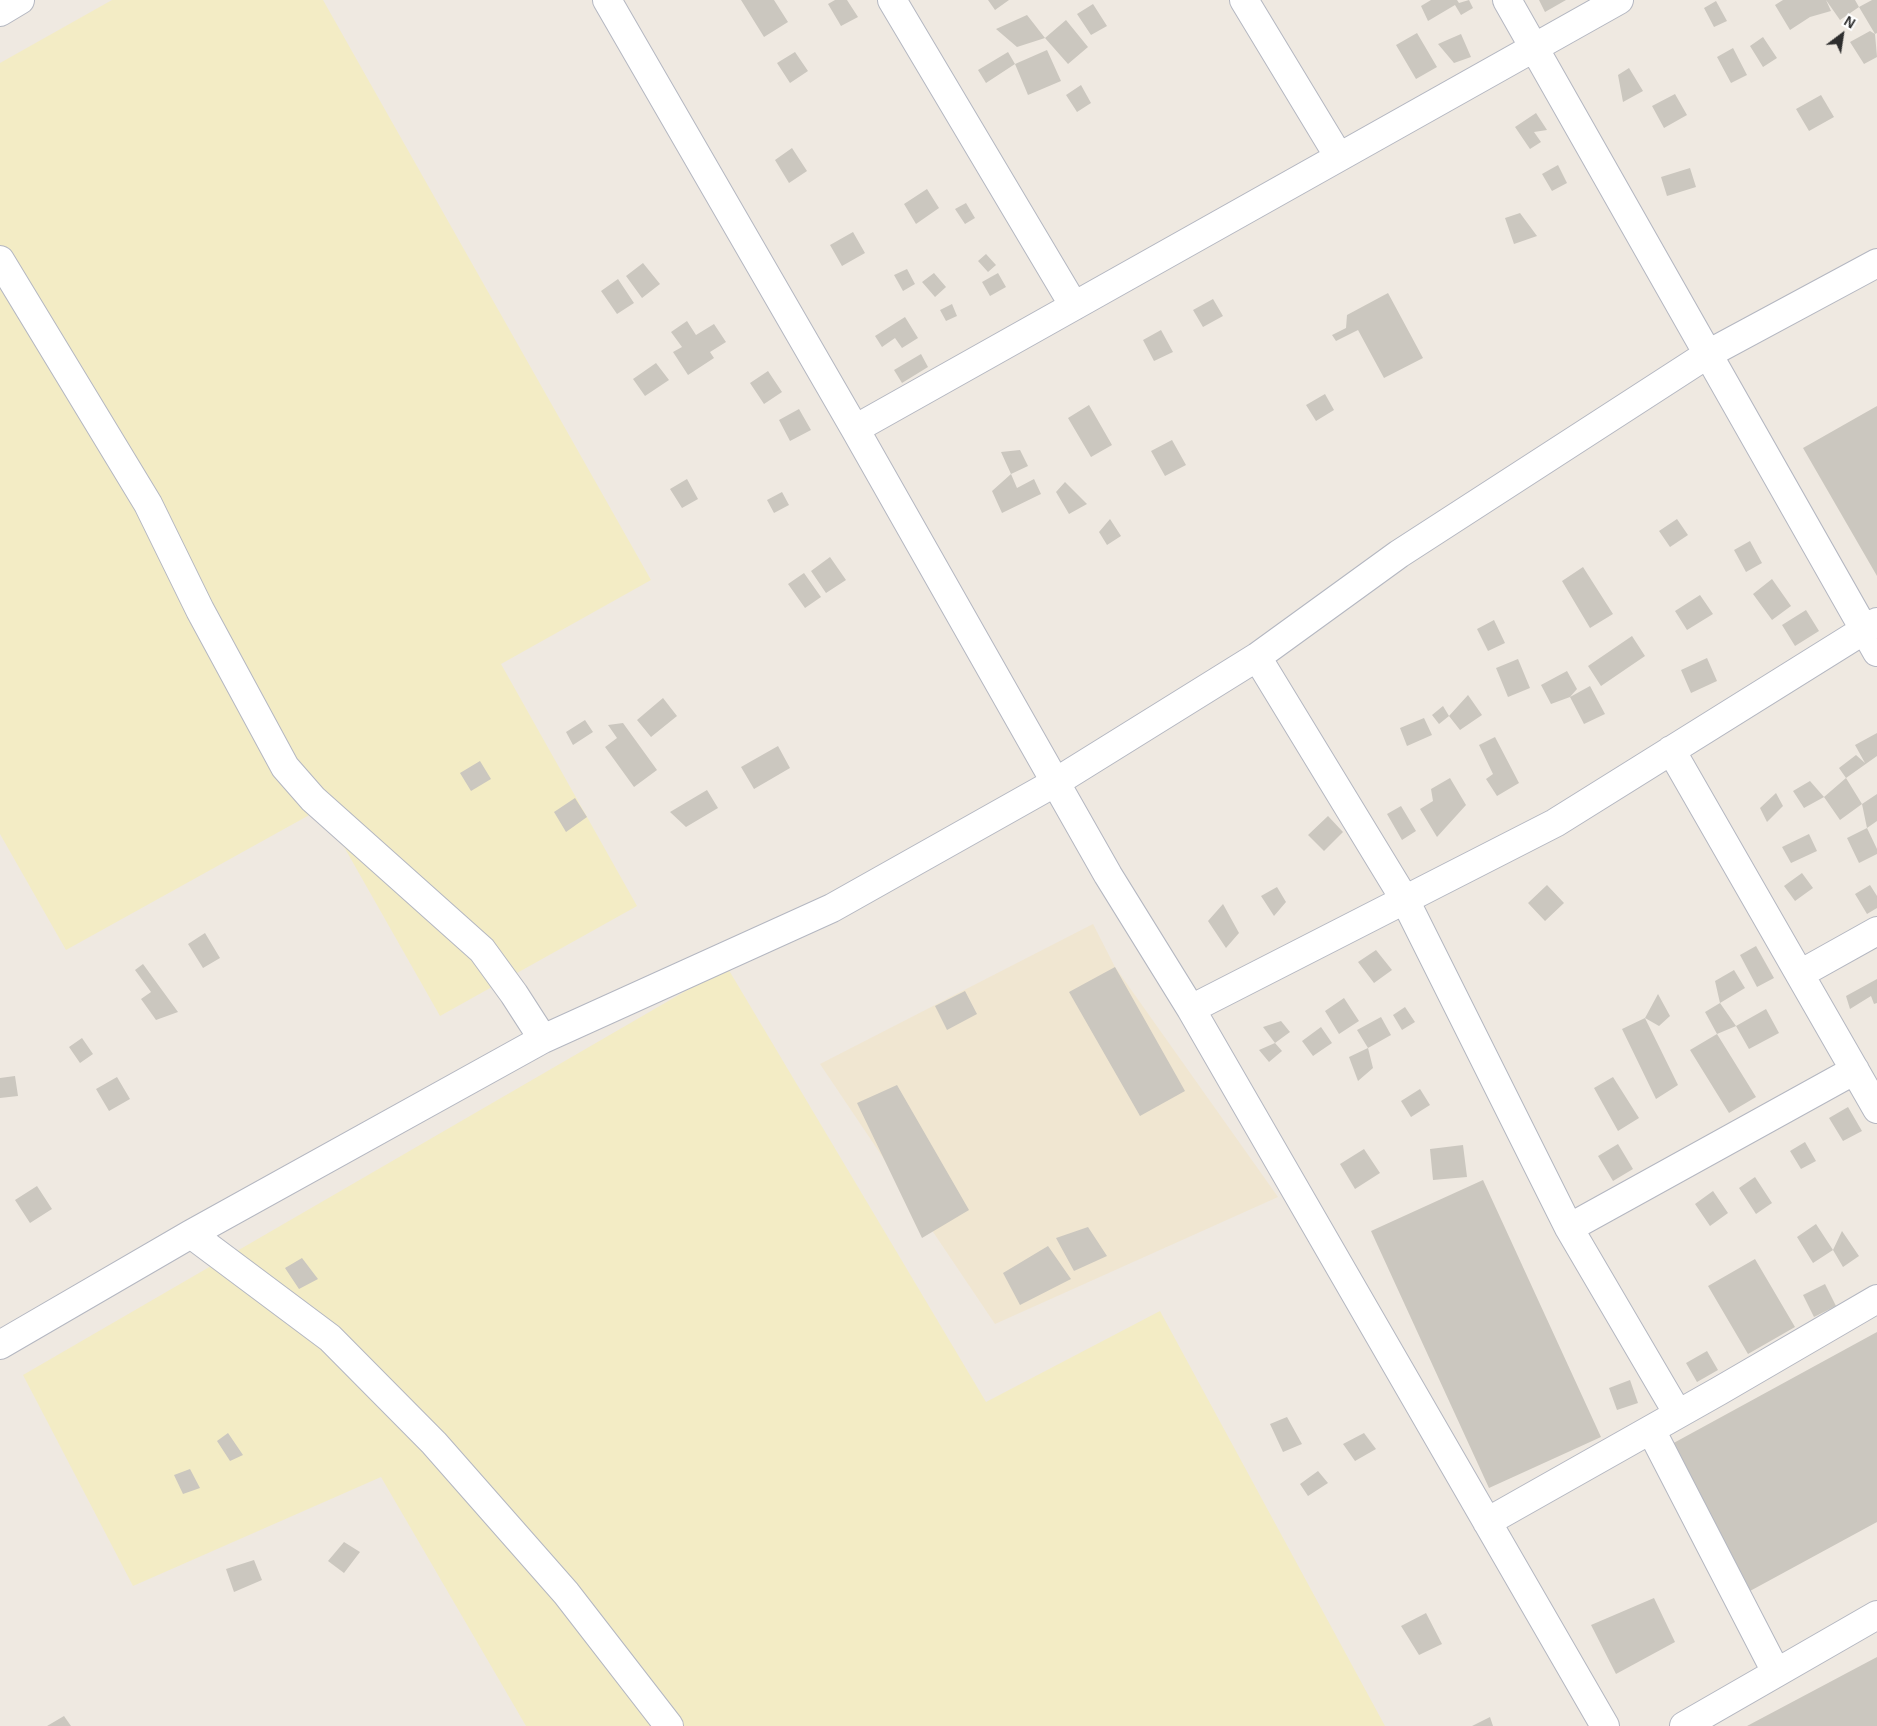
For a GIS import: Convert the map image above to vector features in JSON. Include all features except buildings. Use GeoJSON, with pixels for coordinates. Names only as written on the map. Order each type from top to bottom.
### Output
{"type":"FeatureCollection","features":[{"type":"Feature","properties":{"kind":"street"},"geometry":{"type":"LineString","coordinates":[[0,12],[20,0]]}},
{"type":"Feature","properties":{"kind":"street"},"geometry":{"type":"LineString","coordinates":[[607,0],[855,429],[1108,875],[1191,1009],[1605,1726]]}},
{"type":"Feature","properties":{"kind":"street"},"geometry":{"type":"LineString","coordinates":[[892,0],[1074,306]]}},
{"type":"Feature","properties":{"kind":"street"},"geometry":{"type":"LineString","coordinates":[[1244,0],[1339,158]]}},
{"type":"Feature","properties":{"kind":"street"},"geometry":{"type":"LineString","coordinates":[[1508,0],[1708,354],[1870,625],[1877,652]]}},
{"type":"Feature","properties":{"kind":"street"},"geometry":{"type":"LineString","coordinates":[[855,429],[1619,0]]}},
{"type":"Feature","properties":{"kind":"street"},"geometry":{"type":"LineString","coordinates":[[0,260],[148,504],[200,610],[285,767],[313,799],[482,950],[544,1039]]}},
{"type":"Feature","properties":{"kind":"street"},"geometry":{"type":"LineString","coordinates":[[0,1345],[190,1234],[544,1039],[832,908],[1056,782],[1257,657],[1399,554],[1708,354],[1877,263]]}},
{"type":"Feature","properties":{"kind":"street"},"geometry":{"type":"LineString","coordinates":[[1191,1009],[1555,823],[1870,625]]}},
{"type":"Feature","properties":{"kind":"street"},"geometry":{"type":"LineString","coordinates":[[1257,657],[1405,900],[1569,1228],[1678,1414]]}},
{"type":"Feature","properties":{"kind":"street"},"geometry":{"type":"LineString","coordinates":[[1671,750],[1877,1109]]}},
{"type":"Feature","properties":{"kind":"street"},"geometry":{"type":"LineString","coordinates":[[1800,974],[1877,931]]}},
{"type":"Feature","properties":{"kind":"street"},"geometry":{"type":"LineString","coordinates":[[1569,1228],[1855,1070]]}},
{"type":"Feature","properties":{"kind":"street"},"geometry":{"type":"LineString","coordinates":[[190,1234],[330,1338],[434,1443],[566,1593],[669,1726]]}},
{"type":"Feature","properties":{"kind":"street"},"geometry":{"type":"LineString","coordinates":[[1487,1522],[1651,1430],[1877,1299]]}},
{"type":"Feature","properties":{"kind":"street"},"geometry":{"type":"LineString","coordinates":[[1651,1430],[1776,1672]]}},
{"type":"Feature","properties":{"kind":"street"},"geometry":{"type":"LineString","coordinates":[[1684,1726],[1877,1615]]}},
{"type":"Feature","properties":{"kind":"shaded area"},"geometry":{"type":"Polygon","coordinates":[[[1093,924],[1115,967],[1278,1197],[995,1324],[820,1064],[1093,924]]]}},
{"type":"Feature","properties":{"kind":"sand"},"geometry":{"type":"Polygon","coordinates":[[[112,0],[323,0],[651,580],[501,664],[637,906],[440,1016],[322,808],[66,950],[0,834],[0,63],[112,0]]]}},
{"type":"Feature","properties":{"kind":"sand"},"geometry":{"type":"Polygon","coordinates":[[[727,967],[986,1402],[1160,1311],[1385,1726],[526,1726],[381,1477],[133,1586],[23,1375],[727,967]]]}}]}
